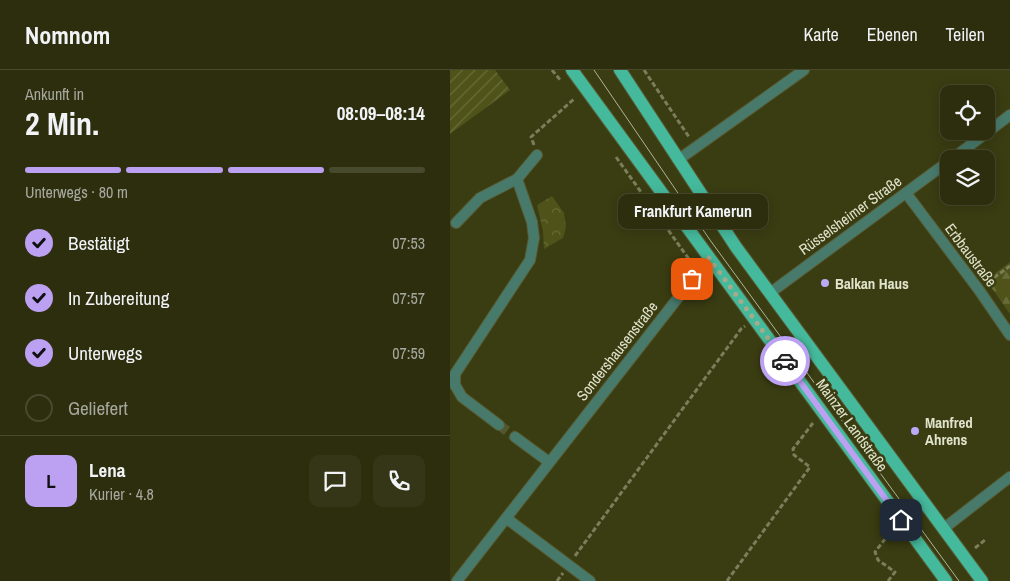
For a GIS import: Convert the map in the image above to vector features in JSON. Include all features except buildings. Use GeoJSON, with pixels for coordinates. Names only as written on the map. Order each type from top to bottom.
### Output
{"type":"FeatureCollection","features":[{"type":"Feature","properties":{"kind":"main road","name":"Mainzer Landstraße"},"geometry":{"type":"LineString","coordinates":[[572,70],[946,581]]}},
{"type":"Feature","properties":{"kind":"main road","name":"Mainzer Landstraße"},"geometry":{"type":"LineString","coordinates":[[620,70],[736,247],[982,581]]}},
{"type":"Feature","properties":{"kind":"street"},"geometry":{"type":"LineString","coordinates":[[678,160],[804,70]]}},
{"type":"Feature","properties":{"kind":"street","name":"Rüsselsheimer Straße"},"geometry":{"type":"LineString","coordinates":[[963,150],[1010,115]]}},
{"type":"Feature","properties":{"kind":"street"},"geometry":{"type":"LineString","coordinates":[[456,223],[480,198],[517,180],[537,156]]}},
{"type":"Feature","properties":{"kind":"street","name":"Rüsselsheimer Straße"},"geometry":{"type":"LineString","coordinates":[[770,293],[940,168]]}},
{"type":"Feature","properties":{"kind":"street"},"geometry":{"type":"LineString","coordinates":[[499,425],[462,397],[455,385],[456,374],[530,260],[534,238],[532,222],[517,180]]}},
{"type":"Feature","properties":{"kind":"street","name":"Erbbaustraße"},"geometry":{"type":"LineString","coordinates":[[906,193],[979,290],[1010,335]]}},
{"type":"Feature","properties":{"kind":"street","name":"Sondershausenstraße"},"geometry":{"type":"LineString","coordinates":[[456,581],[709,258]]}},
{"type":"Feature","properties":{"kind":"street"},"geometry":{"type":"LineString","coordinates":[[515,437],[549,462]]}},
{"type":"Feature","properties":{"kind":"street"},"geometry":{"type":"LineString","coordinates":[[943,529],[1010,477]]}},
{"type":"Feature","properties":{"kind":"street"},"geometry":{"type":"LineString","coordinates":[[506,518],[590,581]]}},
{"type":"Feature","properties":{"kind":"path"},"geometry":{"type":"LineString","coordinates":[[552,70],[563,84]]}},
{"type":"Feature","properties":{"kind":"path"},"geometry":{"type":"LineString","coordinates":[[644,70],[696,148]]}},
{"type":"Feature","properties":{"kind":"path"},"geometry":{"type":"LineString","coordinates":[[537,156],[531,137],[574,99],[569,92]]}},
{"type":"Feature","properties":{"kind":"path"},"geometry":{"type":"LineString","coordinates":[[614,154],[698,271]]}},
{"type":"Feature","properties":{"kind":"path"},"geometry":{"type":"LineString","coordinates":[[979,290],[1010,266]]}},
{"type":"Feature","properties":{"kind":"path"},"geometry":{"type":"LineString","coordinates":[[557,581],[741,329],[754,319]]}},
{"type":"Feature","properties":{"kind":"path"},"geometry":{"type":"LineString","coordinates":[[727,581],[810,467],[794,455],[793,449],[813,423]]}},
{"type":"Feature","properties":{"kind":"path"},"geometry":{"type":"LineString","coordinates":[[888,581],[894,572],[878,560],[875,552],[892,530]]}},
{"type":"Feature","properties":{"kind":"green space"},"geometry":{"type":"Polygon","coordinates":[[[450,70],[495,70],[510,90],[450,134],[450,70]]]}},
{"type":"Feature","properties":{"kind":"green space"},"geometry":{"type":"Polygon","coordinates":[[[552,196],[564,213],[566,227],[563,238],[544,249],[543,231],[537,205],[552,196]]]}},
{"type":"Feature","properties":{"kind":"green space"},"geometry":{"type":"Polygon","coordinates":[[[1010,262],[1010,314],[986,280],[1010,262]]]}},
{"type":"Feature","properties":{"kind":"tunnel"},"geometry":{"type":"LineString","coordinates":[[499,425],[515,437]]}},
{"type":"Feature","properties":{"kind":"tram line"},"geometry":{"type":"LineString","coordinates":[[594,70],[710,240],[959,581]]}},
{"type":"Feature","properties":{"kind":"way so far"},"geometry":{"type":"LineString","coordinates":[[692,279],[709,258],[785,361]]}},
{"type":"Feature","properties":{"kind":"place","name":"Frankfurt Kamerun"},"geometry":{"type":"Point","coordinates":[692,279]}},
{"type":"Feature","properties":{"kind":"place","name":"Balkan Haus"},"geometry":{"type":"Point","coordinates":[825,283]}},
{"type":"Feature","properties":{"kind":"place","name":"Manfred Ahrens"},"geometry":{"type":"Point","coordinates":[915,431]}},
{"type":"Feature","properties":{"kind":"route"},"geometry":{"type":"LineString","coordinates":[[785,361],[901,520]]}}]}
